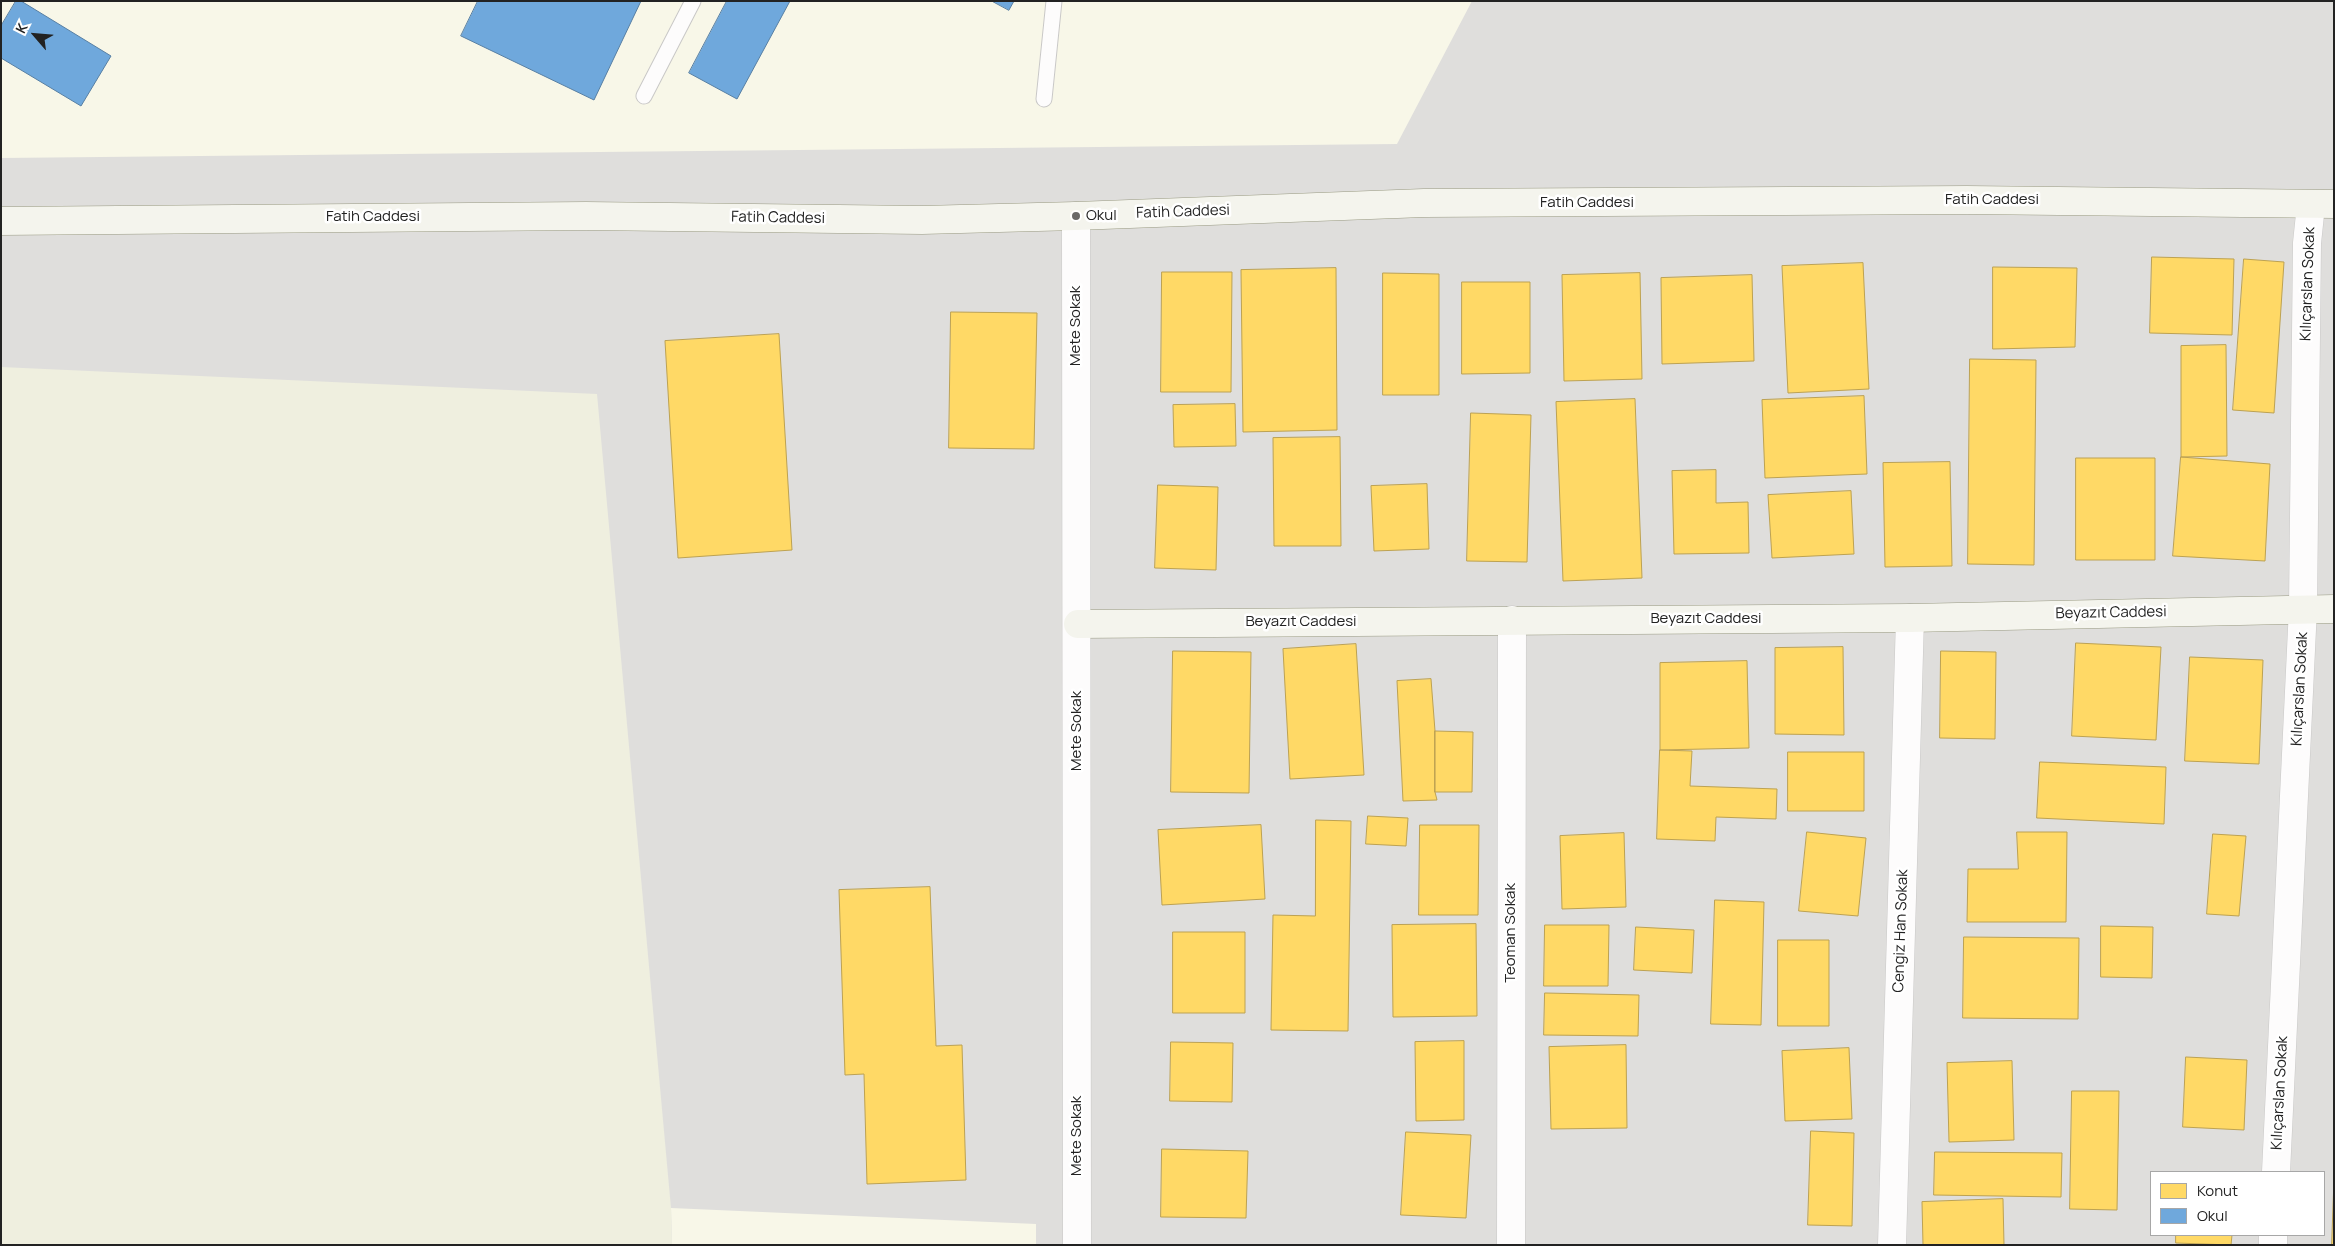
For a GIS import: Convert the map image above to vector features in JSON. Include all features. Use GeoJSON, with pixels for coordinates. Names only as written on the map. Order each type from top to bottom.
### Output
{"type":"FeatureCollection","features":[{"type":"Feature","properties":{"kind":"street","name":"Fatih Caddesi"},"geometry":{"type":"LineString","coordinates":[[1,221],[586,216],[922,220],[1424,203],[1967,200],[2323,204]]}},
{"type":"Feature","properties":{"kind":"street","name":"Kılıçarslan Sokak"},"geometry":{"type":"LineString","coordinates":[[2276,1171],[2303,608],[2308,244],[2323,204]]}},
{"type":"Feature","properties":{"kind":"street","name":"Mete Sokak"},"geometry":{"type":"LineString","coordinates":[[1076,216],[1078,624],[1077,1245]]}},
{"type":"Feature","properties":{"kind":"street","name":"Beyazıt Caddesi"},"geometry":{"type":"LineString","coordinates":[[1078,624],[1910,618],[2303,608],[2334,609]]}},
{"type":"Feature","properties":{"kind":"street","name":"Cengiz Han Sokak"},"geometry":{"type":"LineString","coordinates":[[1892,1245],[1910,618]]}},
{"type":"Feature","properties":{"kind":"street","name":"Teoman Sokak"},"geometry":{"type":"LineString","coordinates":[[1511,1245],[1512,620]]}},
{"type":"Feature","properties":{"kind":"lane"},"geometry":{"type":"LineString","coordinates":[[644,96],[693,1]]}},
{"type":"Feature","properties":{"kind":"lane"},"geometry":{"type":"LineString","coordinates":[[1044,99],[1054,1]]}},
{"type":"Feature","properties":{"kind":"shaded area"},"geometry":{"type":"Polygon","coordinates":[[[1,1],[2334,1],[2334,1245],[1,1245],[1,1]]]}},
{"type":"Feature","properties":{"kind":"shaded area"},"geometry":{"type":"Polygon","coordinates":[[[1,1],[1472,1],[1397,144],[1,158],[1,1]]]}},
{"type":"Feature","properties":{"kind":"shaded area"},"geometry":{"type":"Polygon","coordinates":[[[671,1208],[1036,1224],[1036,1245],[672,1245],[671,1208]]]}},
{"type":"Feature","properties":{"kind":"green space"},"geometry":{"type":"Polygon","coordinates":[[[1,367],[597,394],[671,1208],[672,1245],[1,1245],[1,367]]]}},
{"type":"Feature","properties":{"kind":"building: Konut"},"geometry":{"type":"Polygon","coordinates":[[[2152,257],[2234,259],[2232,335],[2150,333],[2152,257]]]}},
{"type":"Feature","properties":{"kind":"building: Konut"},"geometry":{"type":"Polygon","coordinates":[[[2244,259],[2284,262],[2274,413],[2233,410],[2244,259]]]}},
{"type":"Feature","properties":{"kind":"building: Konut"},"geometry":{"type":"Polygon","coordinates":[[[1863,263],[1869,389],[1788,393],[1782,266],[1863,263]]]}},
{"type":"Feature","properties":{"kind":"building: Konut"},"geometry":{"type":"Polygon","coordinates":[[[1993,267],[2077,268],[2075,347],[1993,349],[1993,267]]]}},
{"type":"Feature","properties":{"kind":"building: Konut"},"geometry":{"type":"Polygon","coordinates":[[[1336,268],[1337,430],[1243,432],[1241,270],[1336,268]]]}},
{"type":"Feature","properties":{"kind":"building: Konut"},"geometry":{"type":"Polygon","coordinates":[[[1162,272],[1232,272],[1231,392],[1161,392],[1162,272]]]}},
{"type":"Feature","properties":{"kind":"building: Konut"},"geometry":{"type":"Polygon","coordinates":[[[1383,273],[1439,274],[1439,395],[1383,395],[1383,273]]]}},
{"type":"Feature","properties":{"kind":"building: Konut"},"geometry":{"type":"Polygon","coordinates":[[[1640,273],[1642,379],[1564,381],[1562,275],[1640,273]]]}},
{"type":"Feature","properties":{"kind":"building: Konut"},"geometry":{"type":"Polygon","coordinates":[[[1752,275],[1754,361],[1662,364],[1661,278],[1752,275]]]}},
{"type":"Feature","properties":{"kind":"building: Konut"},"geometry":{"type":"Polygon","coordinates":[[[1462,282],[1530,282],[1530,373],[1462,374],[1462,282]]]}},
{"type":"Feature","properties":{"kind":"building: Konut"},"geometry":{"type":"Polygon","coordinates":[[[951,312],[1037,313],[1034,449],[949,448],[951,312]]]}},
{"type":"Feature","properties":{"kind":"building: Konut"},"geometry":{"type":"Polygon","coordinates":[[[779,334],[792,550],[678,558],[665,341],[779,334]]]}},
{"type":"Feature","properties":{"kind":"building: Konut"},"geometry":{"type":"Polygon","coordinates":[[[2226,345],[2227,456],[2181,457],[2181,346],[2226,345]]]}},
{"type":"Feature","properties":{"kind":"building: Konut"},"geometry":{"type":"Polygon","coordinates":[[[1970,359],[2036,360],[2034,565],[1968,564],[1970,359]]]}},
{"type":"Feature","properties":{"kind":"building: Konut"},"geometry":{"type":"Polygon","coordinates":[[[1864,396],[1867,474],[1765,478],[1762,400],[1864,396]]]}},
{"type":"Feature","properties":{"kind":"building: Konut"},"geometry":{"type":"Polygon","coordinates":[[[1635,399],[1642,578],[1563,581],[1556,402],[1635,399]]]}},
{"type":"Feature","properties":{"kind":"building: Konut"},"geometry":{"type":"Polygon","coordinates":[[[1235,404],[1236,446],[1174,447],[1173,405],[1235,404]]]}},
{"type":"Feature","properties":{"kind":"building: Konut"},"geometry":{"type":"Polygon","coordinates":[[[1471,413],[1531,415],[1527,562],[1467,561],[1471,413]]]}},
{"type":"Feature","properties":{"kind":"building: Konut"},"geometry":{"type":"Polygon","coordinates":[[[1340,437],[1341,546],[1274,546],[1273,438],[1340,437]]]}},
{"type":"Feature","properties":{"kind":"building: Konut"},"geometry":{"type":"Polygon","coordinates":[[[2181,457],[2270,464],[2265,561],[2173,556],[2181,457]]]}},
{"type":"Feature","properties":{"kind":"building: Konut"},"geometry":{"type":"Polygon","coordinates":[[[2076,458],[2155,458],[2155,560],[2076,560],[2076,458]]]}},
{"type":"Feature","properties":{"kind":"building: Konut"},"geometry":{"type":"Polygon","coordinates":[[[1950,462],[1952,566],[1885,567],[1883,463],[1950,462]]]}},
{"type":"Feature","properties":{"kind":"building: Konut"},"geometry":{"type":"Polygon","coordinates":[[[1716,470],[1716,503],[1748,502],[1749,553],[1674,554],[1672,471],[1716,470]]]}},
{"type":"Feature","properties":{"kind":"building: Konut"},"geometry":{"type":"Polygon","coordinates":[[[1427,484],[1429,549],[1374,551],[1371,486],[1427,484]]]}},
{"type":"Feature","properties":{"kind":"building: Konut"},"geometry":{"type":"Polygon","coordinates":[[[1158,485],[1218,487],[1216,570],[1155,568],[1158,485]]]}},
{"type":"Feature","properties":{"kind":"building: Konut"},"geometry":{"type":"Polygon","coordinates":[[[1851,491],[1854,554],[1772,558],[1768,495],[1851,491]]]}},
{"type":"Feature","properties":{"kind":"building: Konut"},"geometry":{"type":"Polygon","coordinates":[[[2076,643],[2161,647],[2156,740],[2072,736],[2076,643]]]}},
{"type":"Feature","properties":{"kind":"building: Konut"},"geometry":{"type":"Polygon","coordinates":[[[1356,644],[1364,775],[1290,779],[1283,649],[1356,644]]]}},
{"type":"Feature","properties":{"kind":"building: Konut"},"geometry":{"type":"Polygon","coordinates":[[[1843,647],[1844,735],[1775,734],[1775,648],[1843,647]]]}},
{"type":"Feature","properties":{"kind":"building: Konut"},"geometry":{"type":"Polygon","coordinates":[[[1173,651],[1251,652],[1249,793],[1171,792],[1173,651]]]}},
{"type":"Feature","properties":{"kind":"building: Konut"},"geometry":{"type":"Polygon","coordinates":[[[1941,651],[1996,652],[1995,739],[1940,738],[1941,651]]]}},
{"type":"Feature","properties":{"kind":"building: Konut"},"geometry":{"type":"Polygon","coordinates":[[[2190,657],[2263,660],[2259,764],[2185,761],[2190,657]]]}},
{"type":"Feature","properties":{"kind":"building: Konut"},"geometry":{"type":"Polygon","coordinates":[[[1747,661],[1749,748],[1660,750],[1660,663],[1747,661]]]}},
{"type":"Feature","properties":{"kind":"building: Konut"},"geometry":{"type":"Polygon","coordinates":[[[1431,679],[1435,731],[1435,792],[1437,800],[1403,801],[1397,681],[1431,679]]]}},
{"type":"Feature","properties":{"kind":"building: Konut"},"geometry":{"type":"Polygon","coordinates":[[[1435,731],[1473,732],[1472,792],[1435,792],[1435,731]]]}},
{"type":"Feature","properties":{"kind":"building: Konut"},"geometry":{"type":"Polygon","coordinates":[[[1660,750],[1692,751],[1690,786],[1777,789],[1776,819],[1716,817],[1715,841],[1657,839],[1660,750]]]}},
{"type":"Feature","properties":{"kind":"building: Konut"},"geometry":{"type":"Polygon","coordinates":[[[1788,752],[1864,752],[1864,811],[1788,811],[1788,752]]]}},
{"type":"Feature","properties":{"kind":"building: Konut"},"geometry":{"type":"Polygon","coordinates":[[[2040,762],[2166,767],[2164,824],[2037,818],[2040,762]]]}},
{"type":"Feature","properties":{"kind":"building: Konut"},"geometry":{"type":"Polygon","coordinates":[[[1368,816],[1408,818],[1406,846],[1366,844],[1368,816]]]}},
{"type":"Feature","properties":{"kind":"building: Konut"},"geometry":{"type":"Polygon","coordinates":[[[1316,820],[1351,821],[1348,1031],[1271,1030],[1273,915],[1315,916],[1316,820]]]}},
{"type":"Feature","properties":{"kind":"building: Konut"},"geometry":{"type":"Polygon","coordinates":[[[1261,825],[1265,899],[1162,905],[1158,830],[1261,825]]]}},
{"type":"Feature","properties":{"kind":"building: Konut"},"geometry":{"type":"Polygon","coordinates":[[[1420,825],[1479,825],[1478,915],[1419,915],[1420,825]]]}},
{"type":"Feature","properties":{"kind":"building: Konut"},"geometry":{"type":"Polygon","coordinates":[[[1807,832],[1866,838],[1858,916],[1799,911],[1807,832]]]}},
{"type":"Feature","properties":{"kind":"building: Konut"},"geometry":{"type":"Polygon","coordinates":[[[2017,832],[2067,832],[2066,922],[1967,922],[1968,869],[2018,869],[2017,832]]]}},
{"type":"Feature","properties":{"kind":"building: Konut"},"geometry":{"type":"Polygon","coordinates":[[[1624,833],[1626,907],[1562,909],[1560,836],[1624,833]]]}},
{"type":"Feature","properties":{"kind":"building: Konut"},"geometry":{"type":"Polygon","coordinates":[[[2213,834],[2246,836],[2239,916],[2207,914],[2213,834]]]}},
{"type":"Feature","properties":{"kind":"building: Konut"},"geometry":{"type":"Polygon","coordinates":[[[930,887],[936,1046],[962,1045],[966,1180],[867,1184],[864,1074],[845,1075],[839,890],[930,887]]]}},
{"type":"Feature","properties":{"kind":"building: Konut"},"geometry":{"type":"Polygon","coordinates":[[[1715,900],[1764,902],[1761,1025],[1711,1024],[1715,900]]]}},
{"type":"Feature","properties":{"kind":"building: Konut"},"geometry":{"type":"Polygon","coordinates":[[[1476,924],[1477,1016],[1393,1017],[1392,925],[1476,924]]]}},
{"type":"Feature","properties":{"kind":"building: Konut"},"geometry":{"type":"Polygon","coordinates":[[[1545,925],[1609,925],[1608,986],[1544,986],[1545,925]]]}},
{"type":"Feature","properties":{"kind":"building: Konut"},"geometry":{"type":"Polygon","coordinates":[[[2101,926],[2153,927],[2152,978],[2101,977],[2101,926]]]}},
{"type":"Feature","properties":{"kind":"building: Konut"},"geometry":{"type":"Polygon","coordinates":[[[1636,927],[1694,930],[1692,973],[1634,970],[1636,927]]]}},
{"type":"Feature","properties":{"kind":"building: Konut"},"geometry":{"type":"Polygon","coordinates":[[[1173,932],[1245,932],[1245,1013],[1173,1013],[1173,932]]]}},
{"type":"Feature","properties":{"kind":"building: Konut"},"geometry":{"type":"Polygon","coordinates":[[[1964,937],[2079,938],[2078,1019],[1963,1018],[1964,937]]]}},
{"type":"Feature","properties":{"kind":"building: Konut"},"geometry":{"type":"Polygon","coordinates":[[[1778,940],[1829,940],[1829,1026],[1778,1026],[1778,940]]]}},
{"type":"Feature","properties":{"kind":"building: Konut"},"geometry":{"type":"Polygon","coordinates":[[[1545,993],[1639,995],[1638,1036],[1544,1035],[1545,993]]]}},
{"type":"Feature","properties":{"kind":"building: Konut"},"geometry":{"type":"Polygon","coordinates":[[[1464,1041],[1464,1120],[1416,1121],[1415,1042],[1464,1041]]]}},
{"type":"Feature","properties":{"kind":"building: Konut"},"geometry":{"type":"Polygon","coordinates":[[[1171,1042],[1233,1043],[1232,1102],[1170,1101],[1171,1042]]]}},
{"type":"Feature","properties":{"kind":"building: Konut"},"geometry":{"type":"Polygon","coordinates":[[[1626,1045],[1627,1128],[1551,1129],[1549,1047],[1626,1045]]]}},
{"type":"Feature","properties":{"kind":"building: Konut"},"geometry":{"type":"Polygon","coordinates":[[[1849,1048],[1852,1119],[1785,1121],[1782,1051],[1849,1048]]]}},
{"type":"Feature","properties":{"kind":"building: Konut"},"geometry":{"type":"Polygon","coordinates":[[[2186,1057],[2247,1060],[2244,1130],[2183,1127],[2186,1057]]]}},
{"type":"Feature","properties":{"kind":"building: Konut"},"geometry":{"type":"Polygon","coordinates":[[[2012,1061],[2014,1140],[1949,1142],[1947,1063],[2012,1061]]]}},
{"type":"Feature","properties":{"kind":"building: Konut"},"geometry":{"type":"Polygon","coordinates":[[[2072,1091],[2119,1091],[2117,1210],[2070,1209],[2072,1091]]]}},
{"type":"Feature","properties":{"kind":"building: Konut"},"geometry":{"type":"Polygon","coordinates":[[[1811,1131],[1854,1133],[1852,1226],[1808,1225],[1811,1131]]]}},
{"type":"Feature","properties":{"kind":"building: Konut"},"geometry":{"type":"Polygon","coordinates":[[[1406,1132],[1471,1135],[1466,1218],[1401,1215],[1406,1132]]]}},
{"type":"Feature","properties":{"kind":"building: Konut"},"geometry":{"type":"Polygon","coordinates":[[[1162,1149],[1248,1151],[1246,1218],[1161,1217],[1162,1149]]]}},
{"type":"Feature","properties":{"kind":"building: Konut"},"geometry":{"type":"Polygon","coordinates":[[[1935,1152],[2062,1153],[2061,1197],[1934,1195],[1935,1152]]]}},
{"type":"Feature","properties":{"kind":"building: Konut"},"geometry":{"type":"Polygon","coordinates":[[[2334,1180],[2334,1245],[2332,1245],[2334,1180]]]}},
{"type":"Feature","properties":{"kind":"building: Konut"},"geometry":{"type":"Polygon","coordinates":[[[2003,1199],[2004,1245],[1923,1245],[1922,1202],[2003,1199]]]}},
{"type":"Feature","properties":{"kind":"building: Konut"},"geometry":{"type":"Polygon","coordinates":[[[2176,1236],[2232,1236],[2231,1245],[2176,1243],[2176,1236]]]}},
{"type":"Feature","properties":{"kind":"building: Okul"},"geometry":{"type":"Polygon","coordinates":[[[16,1],[21,1],[111,56],[81,106],[1,58],[1,26],[16,1]]]}},
{"type":"Feature","properties":{"kind":"building: Okul"},"geometry":{"type":"Polygon","coordinates":[[[478,1],[641,1],[594,100],[461,36],[478,1]]]}},
{"type":"Feature","properties":{"kind":"building: Okul"},"geometry":{"type":"Polygon","coordinates":[[[727,1],[790,1],[737,99],[689,73],[727,1]]]}},
{"type":"Feature","properties":{"kind":"building: Okul"},"geometry":{"type":"Polygon","coordinates":[[[992,1],[1014,1],[1009,10],[992,1]]]}},
{"type":"Feature","properties":{"kind":"place","name":"Okul"},"geometry":{"type":"Point","coordinates":[1076,216]}}]}
